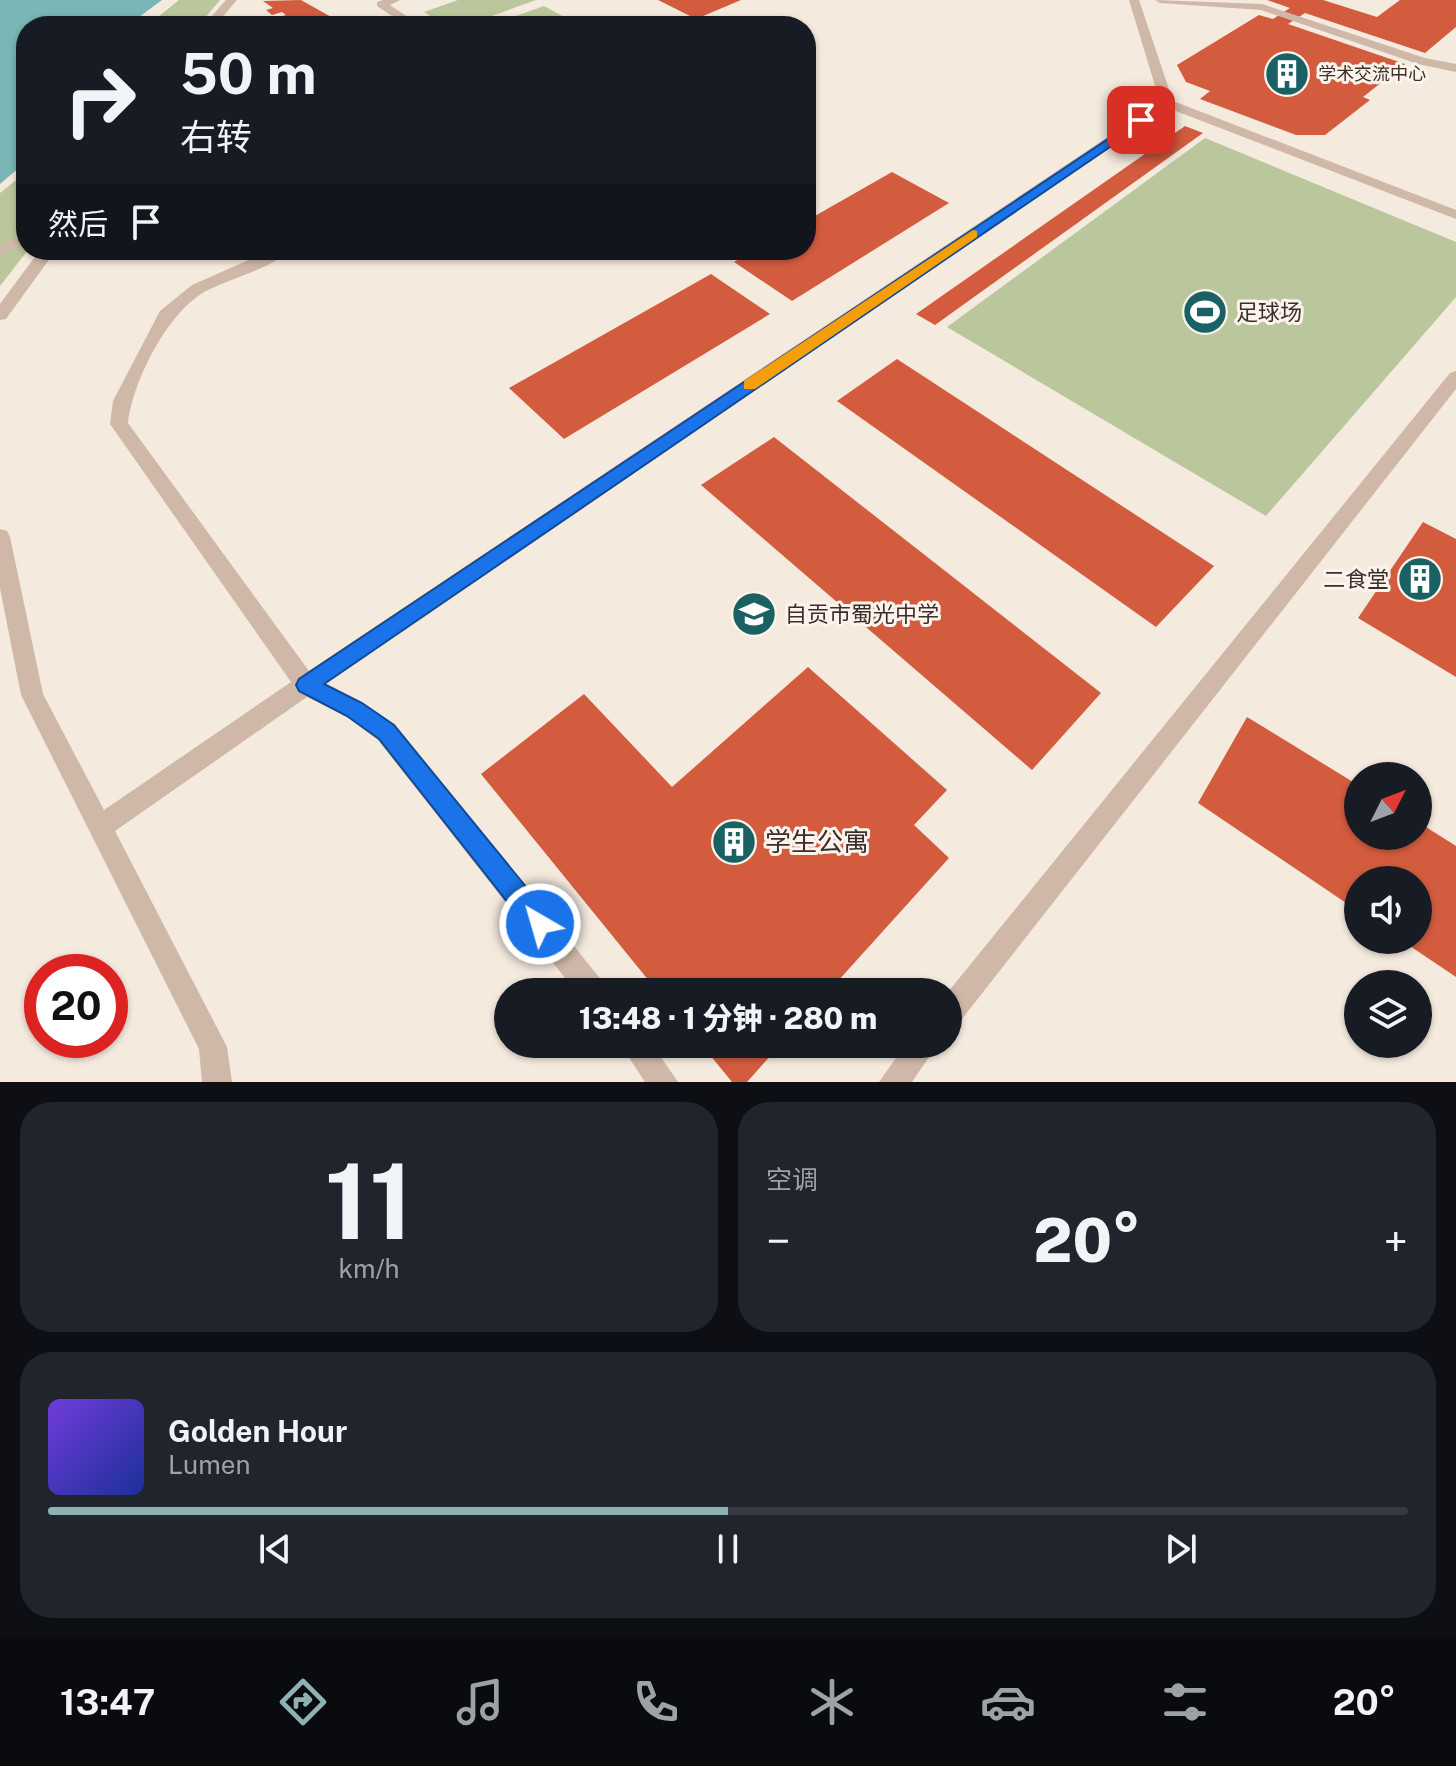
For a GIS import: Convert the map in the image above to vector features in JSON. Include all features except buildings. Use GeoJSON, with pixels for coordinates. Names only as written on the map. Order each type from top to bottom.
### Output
{"type":"FeatureCollection","features":[{"type":"Feature","properties":{"kind":"street"},"geometry":{"type":"LineString","coordinates":[[218,16],[232,0]]}},
{"type":"Feature","properties":{"kind":"street"},"geometry":{"type":"LineString","coordinates":[[395,0],[381,4],[400,16]]}},
{"type":"Feature","properties":{"kind":"street"},"geometry":{"type":"LineString","coordinates":[[1134,0],[1167,103]]}},
{"type":"Feature","properties":{"kind":"street"},"geometry":{"type":"LineString","coordinates":[[1160,0],[1262,7],[1422,61],[1456,68]]}},
{"type":"Feature","properties":{"kind":"street"},"geometry":{"type":"LineString","coordinates":[[1167,103],[1456,215]]}},
{"type":"Feature","properties":{"kind":"street"},"geometry":{"type":"LineString","coordinates":[[100,827],[1167,103]]}},
{"type":"Feature","properties":{"kind":"street"},"geometry":{"type":"LineString","coordinates":[[0,315],[41,260]]}},
{"type":"Feature","properties":{"kind":"street"},"geometry":{"type":"LineString","coordinates":[[261,260],[198,289],[166,315],[122,401],[119,424],[306,685],[354,709],[386,732],[582,978]]}},
{"type":"Feature","properties":{"kind":"street"},"geometry":{"type":"LineString","coordinates":[[962,996],[1456,377]]}},
{"type":"Feature","properties":{"kind":"street"},"geometry":{"type":"LineString","coordinates":[[0,537],[32,695],[213,1047],[217,1082]]}},
{"type":"Feature","properties":{"kind":"street"},"geometry":{"type":"LineString","coordinates":[[645,1058],[663,1082]]}},
{"type":"Feature","properties":{"kind":"street"},"geometry":{"type":"LineString","coordinates":[[894,1082],[913,1058]]}},
{"type":"Feature","properties":{"kind":"green space"},"geometry":{"type":"Polygon","coordinates":[[[179,0],[220,0],[206,16],[159,16],[179,0]]]}},
{"type":"Feature","properties":{"kind":"green space"},"geometry":{"type":"Polygon","coordinates":[[[458,0],[536,0],[492,16],[430,16],[424,12],[458,0]]]}},
{"type":"Feature","properties":{"kind":"green space"},"geometry":{"type":"Polygon","coordinates":[[[544,6],[562,16],[516,16],[544,6]]]}},
{"type":"Feature","properties":{"kind":"green space","name":"足球场"},"geometry":{"type":"Polygon","coordinates":[[[1205,138],[1456,242],[1456,297],[1266,516],[947,327],[1205,138]]]}},
{"type":"Feature","properties":{"kind":"green space"},"geometry":{"type":"Polygon","coordinates":[[[16,180],[16,260],[20,260],[0,286],[0,193],[16,180]]]}},
{"type":"Feature","properties":{"kind":"water"},"geometry":{"type":"Polygon","coordinates":[[[0,0],[162,0],[140,16],[16,16],[16,170],[0,184],[0,0]]]}},
{"type":"Feature","properties":{"kind":"slow traffic"},"geometry":{"type":"LineString","coordinates":[[749,385],[973,234]]}},
{"type":"Feature","properties":{"kind":"place","name":"学术交流中心"},"geometry":{"type":"Point","coordinates":[1287,74]}},
{"type":"Feature","properties":{"kind":"place","name":"足球场"},"geometry":{"type":"Point","coordinates":[1205,312]}},
{"type":"Feature","properties":{"kind":"place","name":"二食堂"},"geometry":{"type":"Point","coordinates":[1420,579]}},
{"type":"Feature","properties":{"kind":"place","name":"自贡市蜀光中学"},"geometry":{"type":"Point","coordinates":[754,614]}},
{"type":"Feature","properties":{"kind":"place","name":"学生公寓"},"geometry":{"type":"Point","coordinates":[734,842]}},
{"type":"Feature","properties":{"kind":"route"},"geometry":{"type":"LineString","coordinates":[[540,924],[434,788],[386,732],[354,709],[306,685],[1141,120]]}}]}
